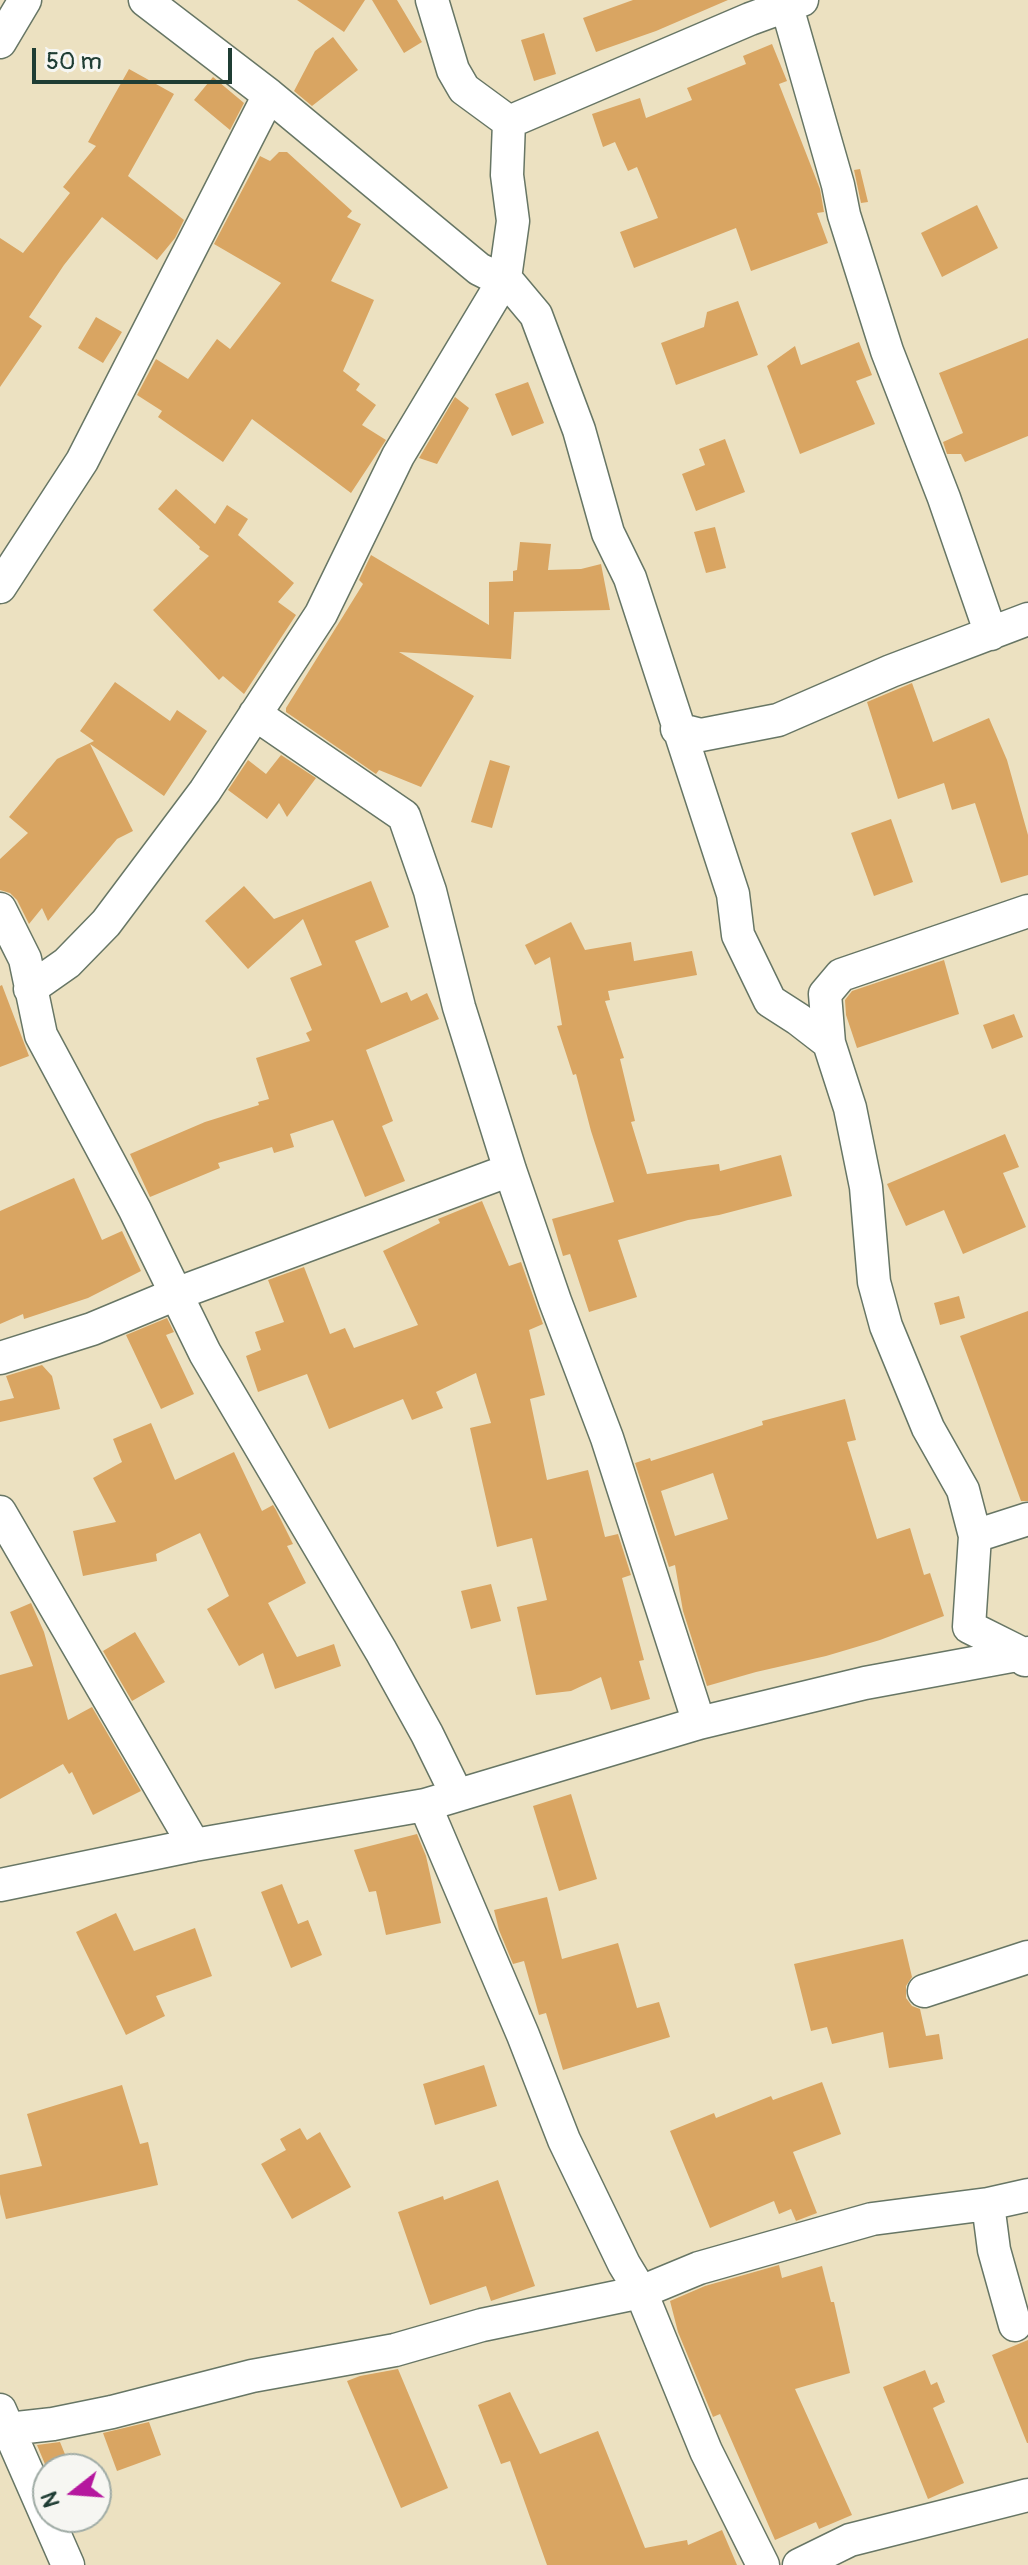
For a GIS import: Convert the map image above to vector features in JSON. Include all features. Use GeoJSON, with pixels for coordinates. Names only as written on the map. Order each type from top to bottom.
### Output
{"type":"FeatureCollection","features":[{"type":"Feature","properties":{"kind":"street"},"geometry":{"type":"LineString","coordinates":[[0,42],[25,0]]}},
{"type":"Feature","properties":{"kind":"street"},"geometry":{"type":"LineString","coordinates":[[145,0],[269,95],[479,269],[505,278],[536,315],[579,430],[608,533],[630,578],[733,894],[738,935],[770,1001],[829,1043]]}},
{"type":"Feature","properties":{"kind":"street"},"geometry":{"type":"LineString","coordinates":[[432,0],[453,70],[464,89],[509,122]]}},
{"type":"Feature","properties":{"kind":"street"},"geometry":{"type":"LineString","coordinates":[[509,122],[791,2],[844,215],[887,351],[944,498],[991,634]]}},
{"type":"Feature","properties":{"kind":"street"},"geometry":{"type":"LineString","coordinates":[[0,587],[82,461],[269,95]]}},
{"type":"Feature","properties":{"kind":"street"},"geometry":{"type":"LineString","coordinates":[[30,989],[67,963],[106,923],[205,791],[321,614],[398,456],[505,278],[513,221],[507,175],[509,122]]}},
{"type":"Feature","properties":{"kind":"street"},"geometry":{"type":"LineString","coordinates":[[677,729],[701,735],[778,720],[891,671],[1028,619]]}},
{"type":"Feature","properties":{"kind":"street"},"geometry":{"type":"LineString","coordinates":[[255,714],[404,816],[430,891],[459,1007],[510,1170],[607,1438],[699,1723]]}},
{"type":"Feature","properties":{"kind":"street"},"geometry":{"type":"LineString","coordinates":[[0,909],[25,959],[41,1035],[135,1210],[205,1353],[427,1734],[457,1795]]}},
{"type":"Feature","properties":{"kind":"street"},"geometry":{"type":"LineString","coordinates":[[1026,1659],[969,1627],[975,1536],[963,1490],[928,1428],[886,1326],[874,1282],[866,1187],[850,1108],[829,1043],[825,994],[841,975],[1028,911]]}},
{"type":"Feature","properties":{"kind":"street"},"geometry":{"type":"LineString","coordinates":[[0,1358],[92,1329],[176,1294],[510,1170]]}},
{"type":"Feature","properties":{"kind":"street"},"geometry":{"type":"LineString","coordinates":[[0,1512],[194,1845]]}},
{"type":"Feature","properties":{"kind":"street"},"geometry":{"type":"LineString","coordinates":[[975,1536],[1028,1519]]}},
{"type":"Feature","properties":{"kind":"street"},"geometry":{"type":"LineString","coordinates":[[0,1885],[194,1845],[425,1805],[699,1723],[865,1683],[1026,1659]]}},
{"type":"Feature","properties":{"kind":"street"},"geometry":{"type":"LineString","coordinates":[[425,1805],[564,2140],[624,2264],[641,2292],[706,2451],[763,2565]]}},
{"type":"Feature","properties":{"kind":"street"},"geometry":{"type":"LineString","coordinates":[[924,1991],[1028,1957]]}},
{"type":"Feature","properties":{"kind":"street"},"geometry":{"type":"LineString","coordinates":[[68,2565],[4,2420],[53,2424],[252,2376],[395,2350],[482,2325],[641,2292],[699,2268],[872,2219],[988,2204],[1028,2195]]}},
{"type":"Feature","properties":{"kind":"street"},"geometry":{"type":"LineString","coordinates":[[988,2204],[994,2250],[1015,2325]]}},
{"type":"Feature","properties":{"kind":"street"},"geometry":{"type":"LineString","coordinates":[[799,2565],[850,2540],[1028,2495]]}},
{"type":"Feature","properties":{"kind":"building"},"geometry":{"type":"Polygon","coordinates":[[[297,0],[365,0],[344,32],[297,0]]]}},
{"type":"Feature","properties":{"kind":"building"},"geometry":{"type":"Polygon","coordinates":[[[372,0],[397,0],[422,42],[404,53],[372,0]]]}},
{"type":"Feature","properties":{"kind":"building"},"geometry":{"type":"Polygon","coordinates":[[[633,0],[728,0],[656,31],[596,52],[583,18],[633,0]]]}},
{"type":"Feature","properties":{"kind":"building"},"geometry":{"type":"Polygon","coordinates":[[[544,33],[556,74],[534,81],[521,40],[544,33]]]}},
{"type":"Feature","properties":{"kind":"building"},"geometry":{"type":"Polygon","coordinates":[[[333,37],[358,70],[312,106],[294,91],[315,51],[333,37]]]}},
{"type":"Feature","properties":{"kind":"building"},"geometry":{"type":"Polygon","coordinates":[[[772,44],[787,81],[779,84],[820,189],[824,212],[817,213],[828,243],[751,271],[736,228],[634,268],[620,232],[658,218],[637,167],[628,171],[615,142],[603,147],[592,114],[640,98],[646,118],[692,100],[687,88],[746,64],[743,56],[772,44]]]}},
{"type":"Feature","properties":{"kind":"building"},"geometry":{"type":"Polygon","coordinates":[[[129,69],[174,94],[128,176],[184,220],[175,238],[157,260],[102,217],[29,317],[42,326],[0,387],[0,238],[23,253],[70,193],[63,187],[96,146],[88,142],[129,69]]]}},
{"type":"Feature","properties":{"kind":"building"},"geometry":{"type":"Polygon","coordinates":[[[213,77],[244,103],[230,130],[194,100],[213,77]]]}},
{"type":"Feature","properties":{"kind":"building"},"geometry":{"type":"Polygon","coordinates":[[[279,152],[287,152],[352,211],[347,217],[361,224],[331,281],[374,300],[343,371],[360,384],[356,390],[376,405],[362,425],[386,440],[351,493],[252,419],[223,462],[158,417],[162,411],[137,395],[156,359],[188,379],[217,339],[230,349],[281,283],[214,244],[260,156],[270,161],[279,152]]]}},
{"type":"Feature","properties":{"kind":"building"},"geometry":{"type":"Polygon","coordinates":[[[860,169],[868,202],[861,203],[854,170],[860,169]]]}},
{"type":"Feature","properties":{"kind":"building"},"geometry":{"type":"Polygon","coordinates":[[[977,205],[998,248],[942,277],[921,233],[977,205]]]}},
{"type":"Feature","properties":{"kind":"building"},"geometry":{"type":"Polygon","coordinates":[[[738,301],[758,355],[676,385],[661,343],[704,327],[707,312],[738,301]]]}},
{"type":"Feature","properties":{"kind":"building"},"geometry":{"type":"Polygon","coordinates":[[[96,317],[122,332],[103,363],[78,348],[96,317]]]}},
{"type":"Feature","properties":{"kind":"building"},"geometry":{"type":"Polygon","coordinates":[[[1028,338],[1028,436],[965,462],[961,454],[947,454],[943,442],[963,433],[939,373],[1028,338]]]}},
{"type":"Feature","properties":{"kind":"building"},"geometry":{"type":"Polygon","coordinates":[[[859,342],[872,375],[856,381],[875,424],[800,454],[767,366],[795,346],[801,365],[859,342]]]}},
{"type":"Feature","properties":{"kind":"building"},"geometry":{"type":"Polygon","coordinates":[[[528,382],[544,423],[512,436],[495,394],[528,382]]]}},
{"type":"Feature","properties":{"kind":"building"},"geometry":{"type":"Polygon","coordinates":[[[455,397],[469,408],[437,464],[419,458],[455,397]]]}},
{"type":"Feature","properties":{"kind":"building"},"geometry":{"type":"Polygon","coordinates":[[[725,439],[745,492],[696,511],[682,474],[705,465],[699,449],[725,439]]]}},
{"type":"Feature","properties":{"kind":"building"},"geometry":{"type":"Polygon","coordinates":[[[176,489],[215,524],[227,505],[248,519],[238,535],[294,583],[278,602],[296,615],[244,694],[223,676],[219,680],[153,610],[209,556],[158,509],[176,489]]]}},
{"type":"Feature","properties":{"kind":"building"},"geometry":{"type":"Polygon","coordinates":[[[715,527],[726,568],[706,573],[694,532],[715,527]]]}},
{"type":"Feature","properties":{"kind":"building"},"geometry":{"type":"Polygon","coordinates":[[[520,542],[551,544],[548,570],[581,569],[601,564],[610,610],[514,612],[511,659],[399,652],[474,696],[421,787],[379,770],[376,774],[286,712],[363,584],[359,580],[371,555],[489,625],[489,582],[513,581],[520,542]]]}},
{"type":"Feature","properties":{"kind":"building"},"geometry":{"type":"Polygon","coordinates":[[[115,682],[170,721],[177,710],[207,731],[164,796],[90,744],[133,831],[117,839],[48,921],[42,908],[29,924],[17,900],[10,893],[0,890],[0,859],[28,833],[9,817],[57,759],[94,741],[80,731],[115,682]]]}},
{"type":"Feature","properties":{"kind":"building"},"geometry":{"type":"Polygon","coordinates":[[[912,683],[933,742],[989,718],[1007,760],[1028,835],[1028,875],[1001,883],[975,803],[952,810],[944,783],[898,799],[867,702],[912,683]]]}},
{"type":"Feature","properties":{"kind":"building"},"geometry":{"type":"Polygon","coordinates":[[[281,755],[316,778],[287,817],[279,803],[267,819],[228,790],[248,760],[266,774],[281,755]]]}},
{"type":"Feature","properties":{"kind":"building"},"geometry":{"type":"Polygon","coordinates":[[[490,760],[510,766],[492,828],[471,822],[490,760]]]}},
{"type":"Feature","properties":{"kind":"building"},"geometry":{"type":"Polygon","coordinates":[[[891,819],[913,882],[874,896],[851,833],[891,819]]]}},
{"type":"Feature","properties":{"kind":"building"},"geometry":{"type":"Polygon","coordinates":[[[371,881],[389,927],[355,941],[381,1003],[407,992],[411,1001],[427,993],[439,1019],[366,1050],[393,1121],[382,1126],[405,1181],[365,1197],[333,1120],[290,1134],[294,1147],[274,1153],[272,1147],[218,1163],[220,1168],[150,1197],[130,1154],[269,1099],[256,1058],[310,1041],[306,1033],[312,1030],[290,978],[322,965],[303,919],[248,969],[205,921],[244,886],[274,919],[371,881]]]}},
{"type":"Feature","properties":{"kind":"building"},"geometry":{"type":"Polygon","coordinates":[[[571,922],[585,950],[631,942],[634,961],[692,951],[697,975],[608,991],[610,1000],[605,1001],[624,1058],[620,1059],[635,1121],[631,1122],[647,1174],[719,1164],[720,1171],[781,1155],[792,1196],[618,1240],[637,1297],[589,1312],[570,1254],[563,1256],[552,1219],[614,1202],[576,1074],[573,1075],[557,1026],[562,1025],[550,957],[535,965],[525,945],[571,922]]]}},
{"type":"Feature","properties":{"kind":"building"},"geometry":{"type":"Polygon","coordinates":[[[944,960],[959,1014],[857,1048],[846,1015],[845,1000],[852,991],[944,960]]]}},
{"type":"Feature","properties":{"kind":"building"},"geometry":{"type":"Polygon","coordinates":[[[0,986],[29,1056],[0,1067],[0,986]]]}},
{"type":"Feature","properties":{"kind":"building"},"geometry":{"type":"Polygon","coordinates":[[[1014,1014],[1023,1037],[992,1049],[983,1025],[1014,1014]]]}},
{"type":"Feature","properties":{"kind":"building"},"geometry":{"type":"Polygon","coordinates":[[[1005,1134],[1019,1167],[1003,1173],[1026,1227],[963,1254],[944,1210],[906,1226],[887,1184],[1005,1134]]]}},
{"type":"Feature","properties":{"kind":"building"},"geometry":{"type":"Polygon","coordinates":[[[74,1178],[102,1240],[122,1231],[141,1271],[88,1298],[24,1319],[23,1314],[0,1324],[0,1211],[74,1178]]]}},
{"type":"Feature","properties":{"kind":"building"},"geometry":{"type":"Polygon","coordinates":[[[482,1201],[509,1266],[521,1262],[543,1324],[529,1330],[545,1395],[530,1399],[547,1480],[588,1470],[605,1537],[618,1534],[631,1575],[622,1578],[644,1660],[639,1661],[650,1699],[611,1710],[601,1677],[571,1691],[536,1695],[517,1607],[547,1600],[532,1538],[497,1547],[470,1428],[491,1423],[476,1373],[436,1392],[443,1408],[412,1420],[403,1399],[329,1429],[307,1374],[258,1392],[246,1356],[261,1350],[255,1332],[284,1322],[268,1280],[304,1267],[330,1334],[345,1328],[354,1348],[418,1325],[383,1251],[440,1223],[438,1219],[482,1201]]]}},
{"type":"Feature","properties":{"kind":"building"},"geometry":{"type":"Polygon","coordinates":[[[959,1296],[965,1318],[940,1325],[934,1303],[959,1296]]]}},
{"type":"Feature","properties":{"kind":"building"},"geometry":{"type":"Polygon","coordinates":[[[1028,1311],[1028,1501],[1021,1501],[960,1336],[1028,1311]]]}},
{"type":"Feature","properties":{"kind":"building"},"geometry":{"type":"Polygon","coordinates":[[[167,1318],[174,1332],[166,1335],[194,1394],[161,1409],[126,1335],[167,1318]]]}},
{"type":"Feature","properties":{"kind":"building"},"geometry":{"type":"Polygon","coordinates":[[[42,1365],[52,1376],[60,1409],[0,1422],[0,1401],[14,1398],[6,1376],[42,1365]]]}},
{"type":"Feature","properties":{"kind":"building"},"geometry":{"type":"Polygon","coordinates":[[[845,1399],[856,1440],[847,1442],[877,1539],[910,1528],[924,1575],[930,1573],[944,1616],[826,1656],[707,1686],[683,1611],[675,1565],[669,1567],[635,1463],[650,1458],[651,1461],[763,1425],[762,1421],[845,1399]],[[713,1473],[661,1491],[675,1536],[728,1519],[713,1473]]]}},
{"type":"Feature","properties":{"kind":"building"},"geometry":{"type":"Polygon","coordinates":[[[151,1423],[175,1480],[234,1452],[262,1511],[273,1505],[276,1510],[293,1544],[287,1546],[306,1583],[268,1603],[297,1657],[334,1644],[341,1666],[275,1689],[263,1653],[239,1666],[207,1609],[229,1596],[200,1533],[156,1554],[157,1561],[83,1576],[73,1531],[116,1522],[93,1478],[122,1462],[113,1439],[151,1423]]]}},
{"type":"Feature","properties":{"kind":"building"},"geometry":{"type":"Polygon","coordinates":[[[491,1584],[501,1621],[471,1629],[461,1591],[491,1584]]]}},
{"type":"Feature","properties":{"kind":"building"},"geometry":{"type":"Polygon","coordinates":[[[31,1603],[44,1632],[68,1720],[92,1707],[141,1791],[93,1815],[72,1772],[69,1774],[63,1764],[0,1799],[0,1675],[33,1666],[10,1612],[31,1603]]]}},
{"type":"Feature","properties":{"kind":"building"},"geometry":{"type":"Polygon","coordinates":[[[135,1632],[165,1682],[132,1701],[103,1651],[135,1632]]]}},
{"type":"Feature","properties":{"kind":"building"},"geometry":{"type":"Polygon","coordinates":[[[571,1794],[597,1879],[559,1891],[533,1806],[571,1794]]]}},
{"type":"Feature","properties":{"kind":"building"},"geometry":{"type":"Polygon","coordinates":[[[417,1834],[426,1856],[441,1923],[386,1935],[376,1891],[369,1892],[354,1850],[417,1834]]]}},
{"type":"Feature","properties":{"kind":"building"},"geometry":{"type":"Polygon","coordinates":[[[282,1884],[298,1924],[308,1920],[322,1955],[291,1968],[261,1892],[282,1884]]]}},
{"type":"Feature","properties":{"kind":"building"},"geometry":{"type":"Polygon","coordinates":[[[547,1897],[562,1959],[618,1943],[637,2008],[659,2002],[670,2037],[563,2070],[546,2013],[539,2015],[524,1961],[513,1964],[494,1910],[547,1897]]]}},
{"type":"Feature","properties":{"kind":"building"},"geometry":{"type":"Polygon","coordinates":[[[116,1913],[134,1951],[195,1928],[212,1976],[156,1996],[165,2016],[126,2035],[76,1932],[116,1913]]]}},
{"type":"Feature","properties":{"kind":"building"},"geometry":{"type":"Polygon","coordinates":[[[903,1939],[912,1977],[906,1986],[906,1998],[912,2006],[920,2009],[926,2036],[939,2034],[943,2059],[889,2068],[883,2032],[832,2044],[827,2027],[811,2031],[794,1964],[903,1939]]]}},
{"type":"Feature","properties":{"kind":"building"},"geometry":{"type":"Polygon","coordinates":[[[484,2065],[497,2106],[435,2125],[423,2084],[484,2065]]]}},
{"type":"Feature","properties":{"kind":"building"},"geometry":{"type":"Polygon","coordinates":[[[822,2082],[841,2134],[793,2152],[817,2213],[796,2221],[791,2209],[779,2214],[774,2201],[710,2228],[670,2131],[714,2113],[716,2118],[771,2096],[773,2100],[822,2082]]]}},
{"type":"Feature","properties":{"kind":"building"},"geometry":{"type":"Polygon","coordinates":[[[122,2085],[140,2144],[148,2142],[158,2185],[6,2219],[0,2194],[0,2175],[42,2166],[27,2114],[122,2085]]]}},
{"type":"Feature","properties":{"kind":"building"},"geometry":{"type":"Polygon","coordinates":[[[300,2128],[307,2140],[320,2132],[351,2187],[292,2219],[261,2164],[286,2150],[280,2139],[300,2128]]]}},
{"type":"Feature","properties":{"kind":"building"},"geometry":{"type":"Polygon","coordinates":[[[498,2180],[535,2286],[491,2301],[486,2286],[430,2305],[398,2212],[443,2196],[444,2200],[498,2180]]]}},
{"type":"Feature","properties":{"kind":"building"},"geometry":{"type":"Polygon","coordinates":[[[779,2265],[782,2278],[822,2266],[831,2302],[834,2302],[850,2373],[795,2389],[852,2515],[819,2529],[816,2522],[775,2540],[720,2414],[713,2417],[678,2332],[670,2301],[705,2286],[779,2265]]]}},
{"type":"Feature","properties":{"kind":"building"},"geometry":{"type":"Polygon","coordinates":[[[1028,2340],[1028,2443],[1027,2443],[992,2355],[1028,2340]]]}},
{"type":"Feature","properties":{"kind":"building"},"geometry":{"type":"Polygon","coordinates":[[[398,2369],[448,2488],[401,2508],[347,2381],[398,2369]]]}},
{"type":"Feature","properties":{"kind":"building"},"geometry":{"type":"Polygon","coordinates":[[[925,2370],[931,2385],[937,2382],[945,2402],[933,2408],[964,2483],[928,2499],[883,2387],[925,2370]]]}},
{"type":"Feature","properties":{"kind":"building"},"geometry":{"type":"Polygon","coordinates":[[[510,2392],[540,2454],[598,2431],[645,2548],[687,2540],[688,2545],[722,2530],[737,2565],[547,2565],[510,2461],[501,2464],[478,2405],[510,2392]]]}},
{"type":"Feature","properties":{"kind":"building"},"geometry":{"type":"Polygon","coordinates":[[[149,2422],[161,2455],[117,2471],[103,2433],[149,2422]]]}},
{"type":"Feature","properties":{"kind":"building"},"geometry":{"type":"Polygon","coordinates":[[[60,2442],[64,2453],[40,2453],[37,2445],[60,2442]]]}}]}
